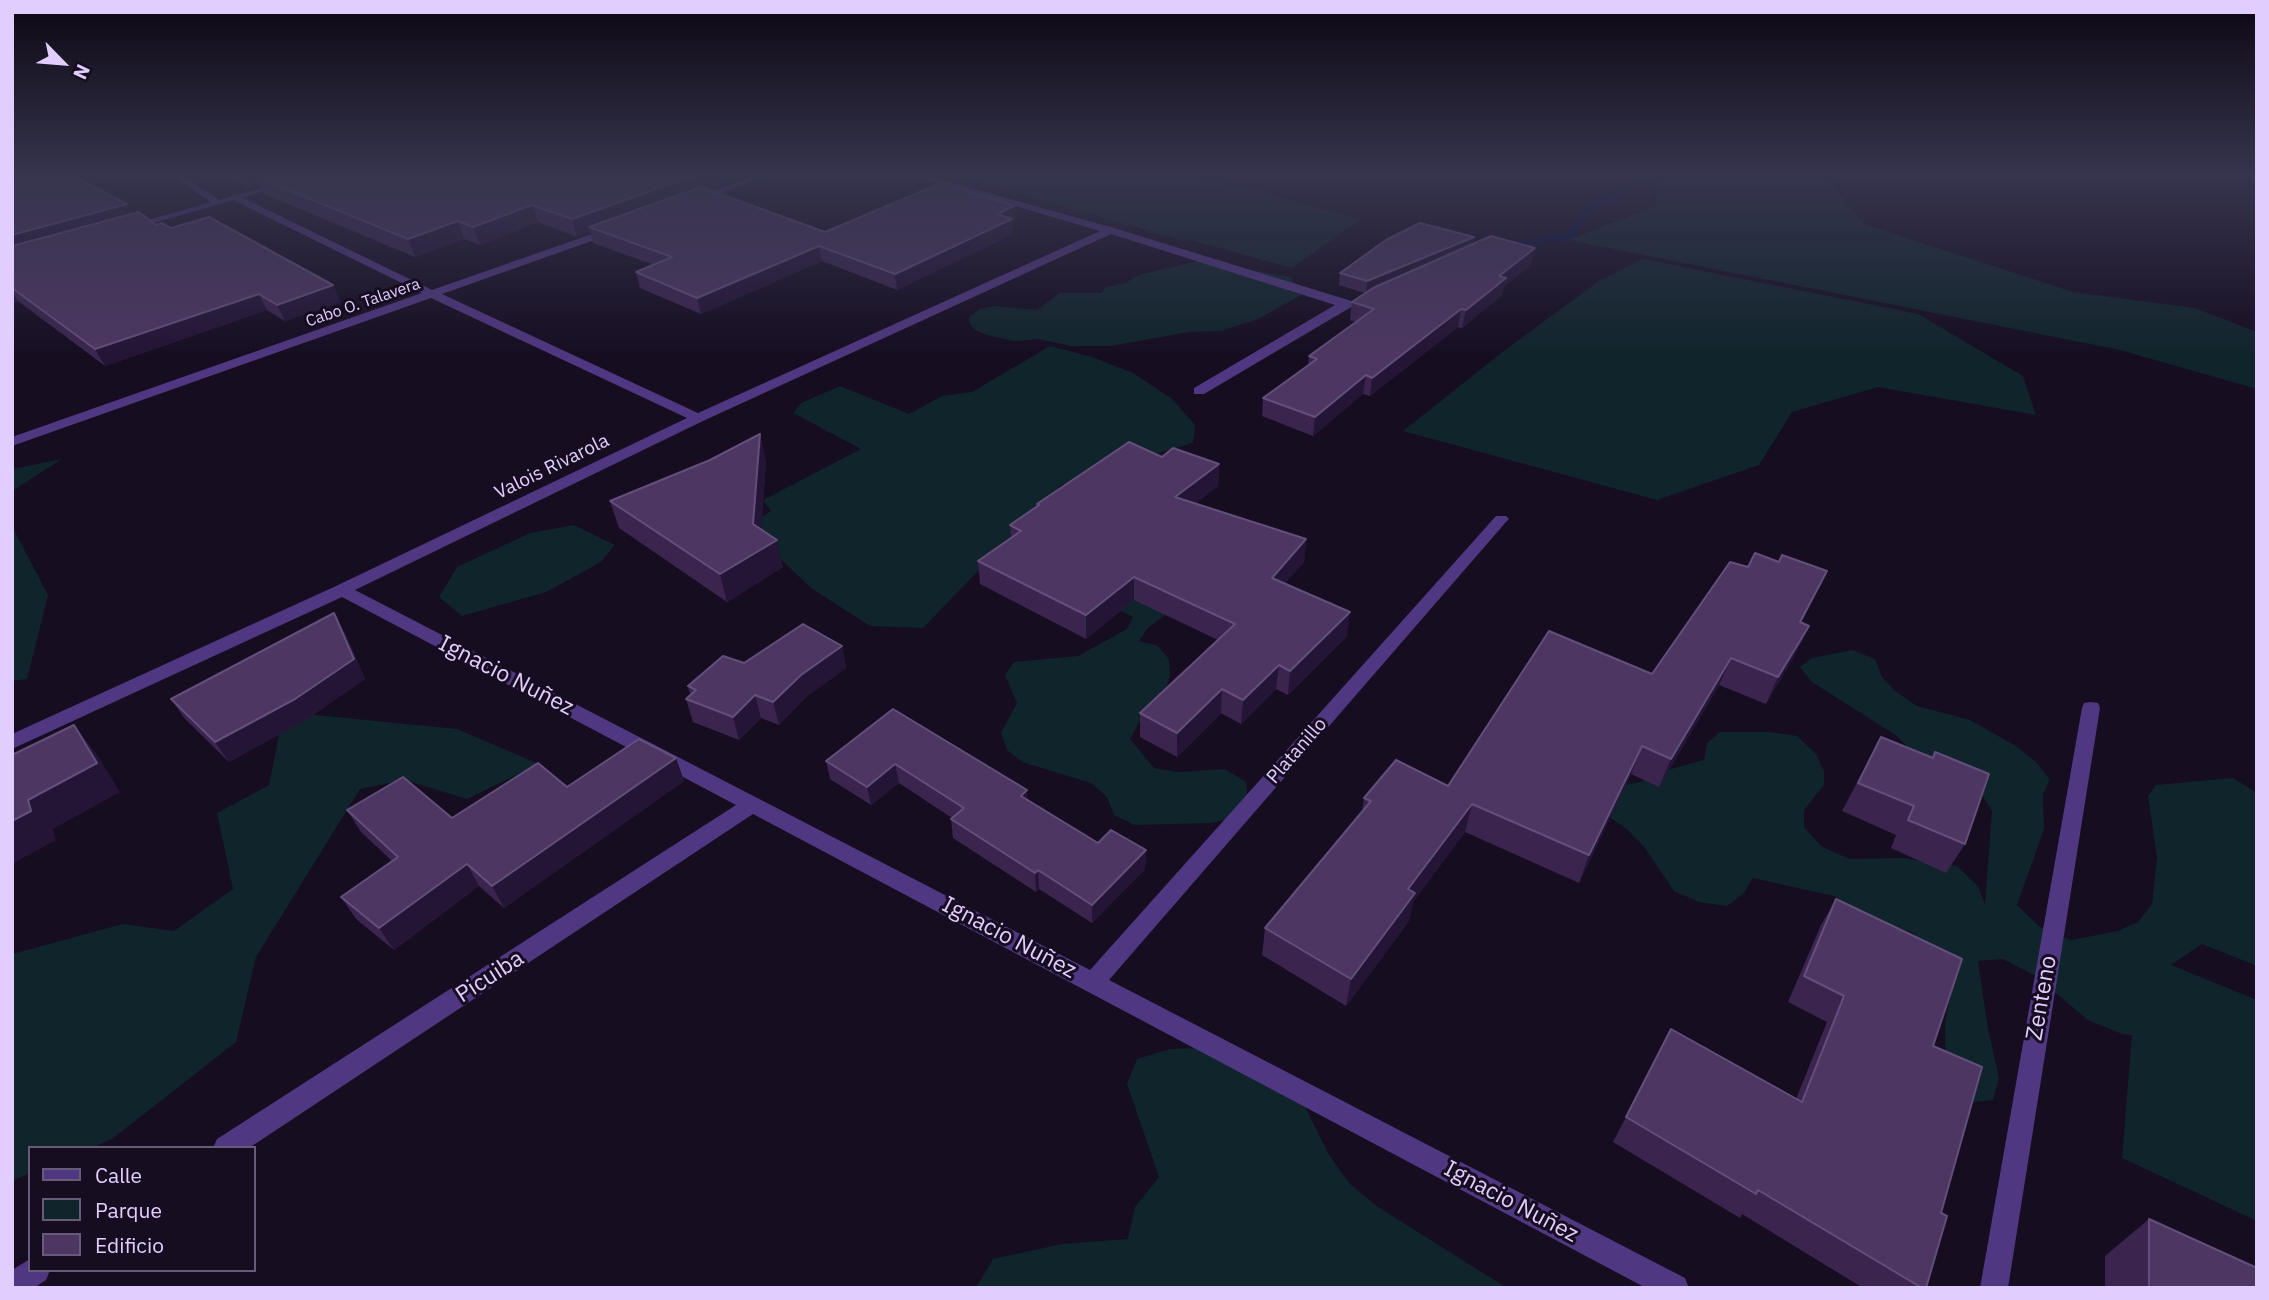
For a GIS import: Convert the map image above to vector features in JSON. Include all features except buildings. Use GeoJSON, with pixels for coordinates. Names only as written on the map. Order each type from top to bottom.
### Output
{"type":"FeatureCollection","features":[{"type":"Feature","properties":{"kind":"street"},"geometry":{"type":"LineString","coordinates":[[316,237],[698,418]]}},
{"type":"Feature","properties":{"kind":"street","name":"Cabo O. Talavera"},"geometry":{"type":"LineString","coordinates":[[12,442],[593,237]]}},
{"type":"Feature","properties":{"kind":"street","name":"Valois Rivarola"},"geometry":{"type":"LineString","coordinates":[[12,742],[342,590],[698,418],[1095,237]]}},
{"type":"Feature","properties":{"kind":"street"},"geometry":{"type":"LineString","coordinates":[[1131,237],[1345,304]]}},
{"type":"Feature","properties":{"kind":"street"},"geometry":{"type":"LineString","coordinates":[[1199,391],[1345,304],[1369,299]]}},
{"type":"Feature","properties":{"kind":"street","name":"Platanillo"},"geometry":{"type":"LineString","coordinates":[[1093,983],[1501,519]]}},
{"type":"Feature","properties":{"kind":"street","name":"Ignacio Nuñez"},"geometry":{"type":"LineString","coordinates":[[342,590],[1675,1288]]}},
{"type":"Feature","properties":{"kind":"street","name":"Zenteno"},"geometry":{"type":"LineString","coordinates":[[1994,1288],[2091,708]]}},
{"type":"Feature","properties":{"kind":"street","name":"Picuiba"},"geometry":{"type":"LineString","coordinates":[[229,1146],[753,804]]}},
{"type":"Feature","properties":{"kind":"street"},"geometry":{"type":"LineString","coordinates":[[12,1286],[33,1272]]}},
{"type":"Feature","properties":{"kind":"green space"},"geometry":{"type":"Polygon","coordinates":[[[1168,237],[1336,237],[1292,268],[1187,239],[1183,241],[1168,237]]]}},
{"type":"Feature","properties":{"kind":"green space"},"geometry":{"type":"Polygon","coordinates":[[[1578,237],[1903,237],[2073,292],[2195,308],[2257,332],[2257,389],[2120,350],[1569,240],[1578,237]]]}},
{"type":"Feature","properties":{"kind":"green space"},"geometry":{"type":"Polygon","coordinates":[[[1642,259],[1918,314],[2023,376],[2036,415],[1878,387],[1792,412],[1759,465],[1657,500],[1403,431],[1505,350],[1599,281],[1642,259]]]}},
{"type":"Feature","properties":{"kind":"green space"},"geometry":{"type":"Polygon","coordinates":[[[1198,261],[1291,277],[1301,295],[1258,319],[1221,331],[1189,332],[1111,346],[1071,346],[1038,339],[1014,341],[975,330],[969,322],[970,316],[980,309],[995,306],[1037,310],[1060,293],[1101,293],[1106,287],[1126,283],[1138,275],[1198,261]]]}},
{"type":"Feature","properties":{"kind":"green space"},"geometry":{"type":"Polygon","coordinates":[[[1050,346],[1092,357],[1133,373],[1172,399],[1195,425],[1193,443],[1142,458],[1090,486],[1062,484],[923,628],[870,626],[811,588],[746,526],[771,511],[763,500],[861,449],[793,413],[801,403],[840,386],[909,414],[942,396],[972,392],[1050,346]]]}},
{"type":"Feature","properties":{"kind":"green space"},"geometry":{"type":"Polygon","coordinates":[[[62,459],[12,491],[12,469],[62,459]]]}},
{"type":"Feature","properties":{"kind":"green space"},"geometry":{"type":"Polygon","coordinates":[[[574,525],[615,545],[601,562],[546,592],[462,616],[439,597],[457,567],[530,533],[574,525]]]}},
{"type":"Feature","properties":{"kind":"green space"},"geometry":{"type":"Polygon","coordinates":[[[12,526],[48,595],[27,679],[12,681],[12,526]]]}},
{"type":"Feature","properties":{"kind":"green space"},"geometry":{"type":"Polygon","coordinates":[[[1078,578],[1174,608],[1147,629],[1139,641],[1158,646],[1169,659],[1170,674],[1166,690],[1141,719],[1130,739],[1154,768],[1178,772],[1225,769],[1246,782],[1248,802],[1235,817],[1212,823],[1135,825],[1114,815],[1107,797],[1091,783],[1022,762],[1007,750],[1001,733],[1017,703],[1005,675],[1014,662],[1078,656],[1127,629],[1133,617],[1116,609],[1078,578]]]}},
{"type":"Feature","properties":{"kind":"green space"},"geometry":{"type":"Polygon","coordinates":[[[1852,650],[1875,659],[1882,677],[1895,691],[1917,706],[1970,720],[2016,746],[2036,762],[2050,780],[2043,794],[2044,829],[2017,905],[2040,927],[2071,940],[2118,931],[2138,922],[2152,904],[2157,857],[2148,796],[2156,785],[2233,778],[2257,793],[2257,966],[2202,944],[2171,965],[2257,1000],[2257,1221],[2122,1158],[2132,1035],[2122,1034],[2088,1020],[2034,975],[2003,959],[1978,961],[1988,1029],[1999,1078],[1993,1100],[1963,1103],[1946,1074],[1945,1023],[1954,977],[1938,953],[1913,933],[1860,913],[1834,896],[1753,878],[1743,894],[1727,906],[1699,902],[1674,891],[1645,848],[1628,830],[1608,816],[1615,787],[1641,782],[1660,772],[1704,760],[1707,743],[1720,732],[1770,732],[1797,736],[1816,754],[1824,771],[1824,785],[1804,810],[1804,827],[1822,847],[1850,859],[1902,858],[1957,866],[1978,886],[1985,904],[1992,811],[1980,792],[1931,770],[1897,736],[1812,682],[1800,667],[1812,658],[1852,650]]]}},
{"type":"Feature","properties":{"kind":"green space"},"geometry":{"type":"Polygon","coordinates":[[[305,714],[457,729],[539,764],[467,799],[405,780],[360,789],[256,957],[236,1042],[112,1139],[96,1146],[28,1146],[28,1174],[12,1181],[12,954],[123,924],[174,931],[233,889],[217,813],[269,785],[280,730],[305,714]]]}},
{"type":"Feature","properties":{"kind":"green space"},"geometry":{"type":"Polygon","coordinates":[[[1201,1048],[1296,1088],[1328,1153],[1349,1183],[1378,1207],[1507,1288],[976,1288],[993,1259],[1062,1244],[1128,1239],[1135,1207],[1159,1177],[1127,1084],[1137,1059],[1170,1049],[1201,1048]]]}},
{"type":"Feature","properties":{"kind":"waterway"},"geometry":{"type":"LineString","coordinates":[[1515,244],[1564,237]]}}]}
